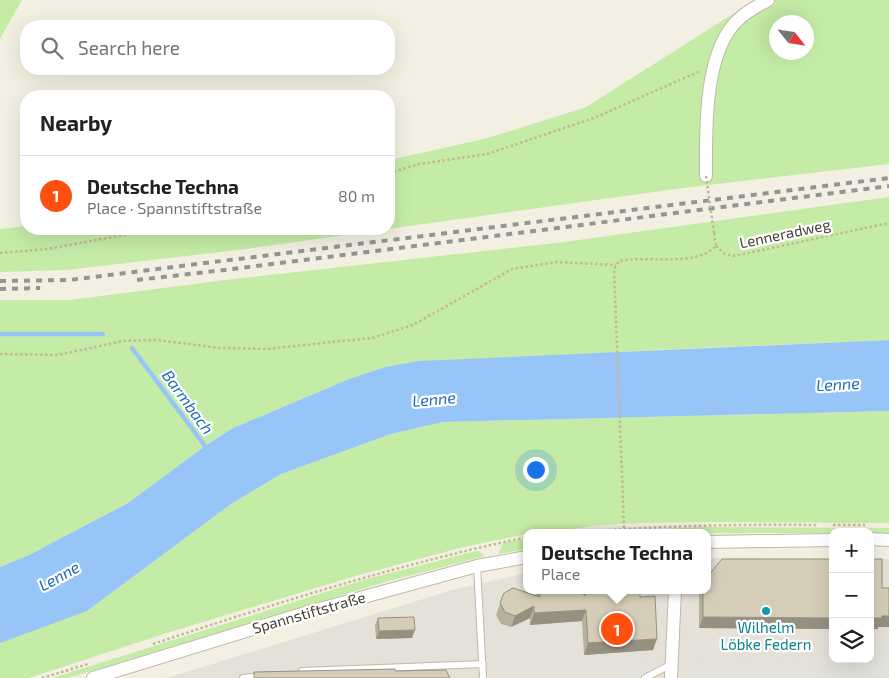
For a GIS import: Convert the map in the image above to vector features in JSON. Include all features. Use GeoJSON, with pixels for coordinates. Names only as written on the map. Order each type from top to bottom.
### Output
{"type":"FeatureCollection","features":[{"type":"Feature","properties":{"kind":"street"},"geometry":{"type":"LineString","coordinates":[[706,176],[706,113],[720,47],[738,19],[768,0]]}},
{"type":"Feature","properties":{"kind":"street"},"geometry":{"type":"LineString","coordinates":[[874,539],[889,540]]}},
{"type":"Feature","properties":{"kind":"street"},"geometry":{"type":"LineString","coordinates":[[711,542],[829,540]]}},
{"type":"Feature","properties":{"kind":"street","name":"Spannstiftstraße"},"geometry":{"type":"LineString","coordinates":[[94,678],[305,613],[477,566],[523,558]]}},
{"type":"Feature","properties":{"kind":"street"},"geometry":{"type":"LineString","coordinates":[[671,678],[676,594]]}},
{"type":"Feature","properties":{"kind":"lane"},"geometry":{"type":"LineString","coordinates":[[477,566],[484,664],[483,678]]}},
{"type":"Feature","properties":{"kind":"lane"},"geometry":{"type":"LineString","coordinates":[[296,672],[484,664]]}},
{"type":"Feature","properties":{"kind":"lane"},"geometry":{"type":"LineString","coordinates":[[645,678],[672,664]]}},
{"type":"Feature","properties":{"kind":"lane"},"geometry":{"type":"LineString","coordinates":[[243,678],[270,675]]}},
{"type":"Feature","properties":{"kind":"path"},"geometry":{"type":"LineString","coordinates":[[395,171],[419,164],[496,151],[594,118],[715,64]]}},
{"type":"Feature","properties":{"kind":"path"},"geometry":{"type":"LineString","coordinates":[[624,528],[614,273],[619,261],[630,259],[686,258],[710,252],[716,246],[706,176]]}},
{"type":"Feature","properties":{"kind":"path","name":"Lenneradweg"},"geometry":{"type":"LineString","coordinates":[[716,246],[725,254],[734,256],[889,223]]}},
{"type":"Feature","properties":{"kind":"path"},"geometry":{"type":"LineString","coordinates":[[0,253],[47,249],[124,235]]}},
{"type":"Feature","properties":{"kind":"path"},"geometry":{"type":"LineString","coordinates":[[0,354],[58,355],[123,341],[158,340],[220,348],[266,350],[372,338],[413,325],[512,269],[557,262],[616,265]]}},
{"type":"Feature","properties":{"kind":"path"},"geometry":{"type":"LineString","coordinates":[[613,529],[746,524],[821,525]]}},
{"type":"Feature","properties":{"kind":"path"},"geometry":{"type":"LineString","coordinates":[[830,525],[870,526]]}},
{"type":"Feature","properties":{"kind":"shaded area"},"geometry":{"type":"Polygon","coordinates":[[[711,558],[829,559],[829,663],[874,663],[874,559],[889,559],[889,678],[167,678],[452,590],[523,574],[523,594],[711,594],[711,558]]]}},
{"type":"Feature","properties":{"kind":"shaded area"},"geometry":{"type":"Polygon","coordinates":[[[879,639],[889,639],[889,678],[688,678],[688,658],[829,659],[829,663],[874,663],[874,660],[878,660],[879,639]]]}},
{"type":"Feature","properties":{"kind":"shaded area"},"geometry":{"type":"Polygon","coordinates":[[[641,658],[646,667],[645,678],[611,678],[641,658]]]}},
{"type":"Feature","properties":{"kind":"green space"},"geometry":{"type":"Polygon","coordinates":[[[0,0],[22,0],[0,39],[0,0]]]}},
{"type":"Feature","properties":{"kind":"green space"},"geometry":{"type":"Polygon","coordinates":[[[755,0],[889,0],[889,164],[683,188],[395,228],[395,159],[488,138],[586,107],[755,0]]]}},
{"type":"Feature","properties":{"kind":"green space"},"geometry":{"type":"Polygon","coordinates":[[[889,197],[889,340],[653,350],[385,367],[349,379],[233,428],[205,446],[128,503],[29,555],[0,567],[0,300],[70,300],[233,279],[564,242],[889,197]]]}},
{"type":"Feature","properties":{"kind":"green space"},"geometry":{"type":"Polygon","coordinates":[[[20,227],[20,235],[345,235],[230,251],[66,270],[0,272],[0,229],[20,227]]]}},
{"type":"Feature","properties":{"kind":"green space"},"geometry":{"type":"Polygon","coordinates":[[[889,411],[889,523],[720,522],[618,524],[572,529],[523,529],[523,535],[460,548],[359,575],[170,632],[29,678],[0,678],[0,642],[87,611],[231,504],[281,474],[391,434],[443,422],[889,411]]]}},
{"type":"Feature","properties":{"kind":"green space"},"geometry":{"type":"Polygon","coordinates":[[[700,527],[889,528],[889,533],[874,533],[874,528],[829,528],[829,533],[711,533],[711,529],[663,529],[700,527]]]}},
{"type":"Feature","properties":{"kind":"green space"},"geometry":{"type":"Polygon","coordinates":[[[523,539],[523,550],[498,554],[503,543],[523,539]]]}},
{"type":"Feature","properties":{"kind":"green space"},"geometry":{"type":"Polygon","coordinates":[[[476,551],[485,556],[385,582],[68,678],[52,678],[367,579],[476,551]]]}},
{"type":"Feature","properties":{"kind":"water","name":"Lenne"},"geometry":{"type":"Polygon","coordinates":[[[889,340],[889,411],[443,422],[391,434],[281,474],[231,504],[87,611],[0,643],[0,567],[29,555],[128,503],[205,446],[233,428],[349,379],[385,367],[419,361],[889,340]]]}},
{"type":"Feature","properties":{"kind":"building","name":"Wilhelm Löbke Federn"},"geometry":{"type":"Polygon","coordinates":[[[722,559],[829,559],[829,618],[703,617],[703,594],[711,594],[711,572],[722,559]]]}},
{"type":"Feature","properties":{"kind":"building"},"geometry":{"type":"Polygon","coordinates":[[[874,559],[882,559],[882,588],[889,588],[889,616],[882,616],[882,618],[874,618],[874,559]]]}},
{"type":"Feature","properties":{"kind":"building"},"geometry":{"type":"Polygon","coordinates":[[[513,588],[523,591],[523,594],[540,597],[540,594],[583,594],[585,596],[585,594],[640,594],[640,597],[655,596],[657,639],[588,643],[586,610],[534,613],[534,606],[515,616],[505,612],[500,603],[504,593],[513,588]]]}},
{"type":"Feature","properties":{"kind":"building"},"geometry":{"type":"Polygon","coordinates":[[[414,617],[415,630],[379,631],[378,618],[414,617]]]}},
{"type":"Feature","properties":{"kind":"building"},"geometry":{"type":"Polygon","coordinates":[[[395,669],[395,671],[446,670],[450,678],[254,678],[254,672],[395,669]]]}},
{"type":"Feature","properties":{"kind":"waterway","name":"Barmbach"},"geometry":{"type":"LineString","coordinates":[[0,334],[103,334]]}},
{"type":"Feature","properties":{"kind":"waterway","name":"Barmbach"},"geometry":{"type":"LineString","coordinates":[[132,348],[208,450]]}},
{"type":"Feature","properties":{"kind":"railway"},"geometry":{"type":"LineString","coordinates":[[0,281],[69,280],[889,178]]}},
{"type":"Feature","properties":{"kind":"railway"},"geometry":{"type":"LineString","coordinates":[[137,280],[889,186]]}},
{"type":"Feature","properties":{"kind":"railway"},"geometry":{"type":"LineString","coordinates":[[0,289],[40,288]]}},
{"type":"Feature","properties":{"kind":"place","name":"Wilhelm Löbke Federn"},"geometry":{"type":"Point","coordinates":[766,611]}},
{"type":"Feature","properties":{"kind":"place","name":"Deutsche Techna"},"geometry":{"type":"Point","coordinates":[617,629]}}]}
